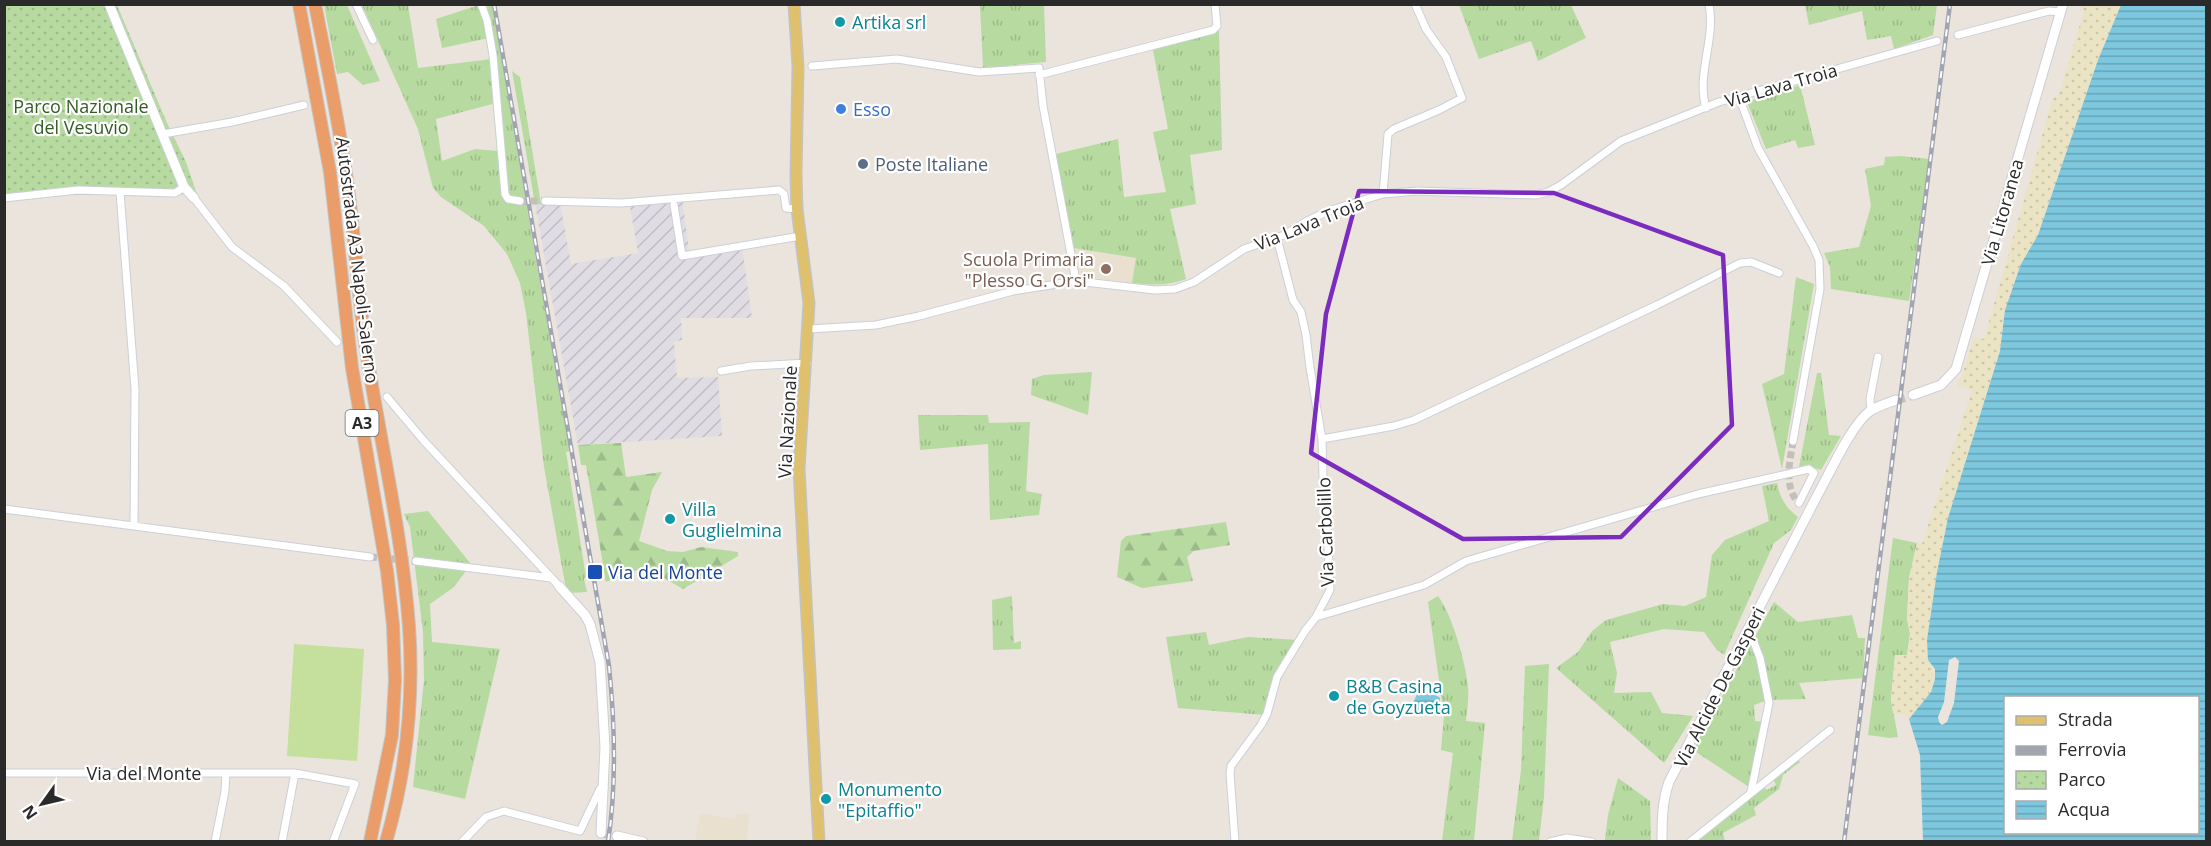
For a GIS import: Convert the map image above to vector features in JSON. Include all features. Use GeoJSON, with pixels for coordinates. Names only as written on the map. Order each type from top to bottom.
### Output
{"type":"FeatureCollection","features":[{"type":"Feature","properties":{"kind":"highway","name":"Autostrada A3 Napoli-Salerno"},"geometry":{"type":"LineString","coordinates":[[299,4],[330,172],[352,368],[387,571],[393,625],[395,680],[392,735],[370,842]]}},
{"type":"Feature","properties":{"kind":"highway","name":"Autostrada A3 Napoli-Salerno"},"geometry":{"type":"LineString","coordinates":[[315,4],[346,173],[365,346],[402,566],[408,619],[410,656],[407,729],[397,798],[386,842]]}},
{"type":"Feature","properties":{"kind":"main road","name":"Via Nazionale"},"geometry":{"type":"LineString","coordinates":[[794,4],[806,66],[796,175],[797,209],[807,283],[809,329],[799,469],[819,842]]}},
{"type":"Feature","properties":{"kind":"street"},"geometry":{"type":"LineString","coordinates":[[109,4],[184,187],[232,247],[284,286],[337,342]]}},
{"type":"Feature","properties":{"kind":"street"},"geometry":{"type":"LineString","coordinates":[[356,4],[373,40]]}},
{"type":"Feature","properties":{"kind":"street"},"geometry":{"type":"LineString","coordinates":[[482,4],[493,55],[505,194],[508,199],[520,201]]}},
{"type":"Feature","properties":{"kind":"street"},"geometry":{"type":"LineString","coordinates":[[1040,75],[1213,30],[1217,26],[1215,4]]}},
{"type":"Feature","properties":{"kind":"street"},"geometry":{"type":"LineString","coordinates":[[1383,194],[1388,134],[1394,129],[1462,98],[1446,57],[1426,29],[1415,4]]}},
{"type":"Feature","properties":{"kind":"street"},"geometry":{"type":"LineString","coordinates":[[1706,108],[1703,91],[1712,19],[1709,4]]}},
{"type":"Feature","properties":{"kind":"street"},"geometry":{"type":"LineString","coordinates":[[1958,35],[2062,8]]}},
{"type":"Feature","properties":{"kind":"street","name":"Via Litoranea"},"geometry":{"type":"LineString","coordinates":[[1913,395],[1941,385],[1956,369],[2062,8]]}},
{"type":"Feature","properties":{"kind":"street","name":"Via Lava Troia"},"geometry":{"type":"LineString","coordinates":[[809,329],[876,325],[1013,291],[1076,281],[1155,290],[1175,288],[1194,282],[1244,249],[1277,237],[1331,210],[1383,194],[1417,190],[1536,195],[1548,192],[1621,141],[1739,97],[1937,40]]}},
{"type":"Feature","properties":{"kind":"street"},"geometry":{"type":"LineString","coordinates":[[806,66],[897,59],[979,72],[1039,68],[1043,105],[1076,281]]}},
{"type":"Feature","properties":{"kind":"street"},"geometry":{"type":"LineString","coordinates":[[1739,97],[1755,142],[1819,260],[1820,289],[1793,441]]}},
{"type":"Feature","properties":{"kind":"street"},"geometry":{"type":"LineString","coordinates":[[163,134],[304,105]]}},
{"type":"Feature","properties":{"kind":"street"},"geometry":{"type":"LineString","coordinates":[[4,198],[78,190],[175,193],[184,187]]}},
{"type":"Feature","properties":{"kind":"street"},"geometry":{"type":"LineString","coordinates":[[545,201],[621,203],[779,189],[784,194],[786,208],[797,209]]}},
{"type":"Feature","properties":{"kind":"street"},"geometry":{"type":"LineString","coordinates":[[120,192],[135,389],[134,526]]}},
{"type":"Feature","properties":{"kind":"street"},"geometry":{"type":"LineString","coordinates":[[674,205],[682,256],[801,236]]}},
{"type":"Feature","properties":{"kind":"street","name":"Via Carbolillo"},"geometry":{"type":"LineString","coordinates":[[1235,842],[1231,766],[1261,725],[1267,714],[1277,677],[1316,617],[1330,590],[1322,440],[1306,334],[1301,312],[1293,300],[1277,237]]}},
{"type":"Feature","properties":{"kind":"street"},"geometry":{"type":"LineString","coordinates":[[1322,440],[1414,420],[1657,305],[1740,263],[1751,262],[1779,273]]}},
{"type":"Feature","properties":{"kind":"street"},"geometry":{"type":"LineString","coordinates":[[1871,411],[1870,399],[1878,357]]}},
{"type":"Feature","properties":{"kind":"street"},"geometry":{"type":"LineString","coordinates":[[721,371],[751,366],[807,363]]}},
{"type":"Feature","properties":{"kind":"street"},"geometry":{"type":"LineString","coordinates":[[387,397],[424,441],[585,615],[596,640],[600,662],[604,719],[604,788],[601,833]]}},
{"type":"Feature","properties":{"kind":"street"},"geometry":{"type":"LineString","coordinates":[[1316,617],[1424,585],[1466,561],[1698,494],[1809,469],[1814,473],[1797,501],[1810,510],[1843,447],[1871,411],[1896,400]]}},
{"type":"Feature","properties":{"kind":"street"},"geometry":{"type":"LineString","coordinates":[[4,509],[370,557]]}},
{"type":"Feature","properties":{"kind":"street","name":"Via Alcide De Gasperi"},"geometry":{"type":"LineString","coordinates":[[1662,842],[1663,804],[1669,782],[1810,510]]}},
{"type":"Feature","properties":{"kind":"street"},"geometry":{"type":"LineString","coordinates":[[416,561],[551,578]]}},
{"type":"Feature","properties":{"kind":"street"},"geometry":{"type":"LineString","coordinates":[[1745,636],[1753,640],[1760,658],[1769,703],[1751,792]]}},
{"type":"Feature","properties":{"kind":"street"},"geometry":{"type":"LineString","coordinates":[[1690,842],[1830,730]]}},
{"type":"Feature","properties":{"kind":"street","name":"Via del Monte"},"geometry":{"type":"LineString","coordinates":[[4,773],[295,773],[355,784],[333,842]]}},
{"type":"Feature","properties":{"kind":"street"},"geometry":{"type":"LineString","coordinates":[[215,842],[225,791],[226,773]]}},
{"type":"Feature","properties":{"kind":"street"},"geometry":{"type":"LineString","coordinates":[[282,842],[295,773]]}},
{"type":"Feature","properties":{"kind":"street"},"geometry":{"type":"LineString","coordinates":[[462,842],[486,817],[504,811],[580,831],[600,789],[604,788]]}},
{"type":"Feature","properties":{"kind":"street"},"geometry":{"type":"LineString","coordinates":[[616,836],[643,842]]}},
{"type":"Feature","properties":{"kind":"street"},"geometry":{"type":"LineString","coordinates":[[1550,842],[1567,838],[1592,842]]}},
{"type":"Feature","properties":{"kind":"highlighted area"},"geometry":{"type":"Polygon","coordinates":[[[1359,191],[1554,193],[1723,255],[1732,425],[1621,537],[1463,539],[1311,453],[1326,314],[1359,191]]]}},
{"type":"Feature","properties":{"kind":"shaded area"},"geometry":{"type":"Polygon","coordinates":[[[682,197],[689,251],[742,246],[752,318],[681,318],[682,340],[674,342],[677,378],[718,377],[722,436],[578,445],[535,204],[560,202],[571,264],[638,253],[629,201],[682,197]]]}},
{"type":"Feature","properties":{"kind":"shaded area","name":"Scuola Primaria \"Plesso G. Orsi\""},"geometry":{"type":"Polygon","coordinates":[[[1074,248],[1136,258],[1132,283],[1079,276],[1074,248]]]}},
{"type":"Feature","properties":{"kind":"shaded area"},"geometry":{"type":"Polygon","coordinates":[[[700,813],[734,819],[737,814],[750,814],[746,841],[695,841],[700,813]]]}},
{"type":"Feature","properties":{"kind":"green space"},"geometry":{"type":"Polygon","coordinates":[[[1805,4],[1937,5],[1933,35],[1894,49],[1891,36],[1867,40],[1862,11],[1809,25],[1805,4]]]}},
{"type":"Feature","properties":{"kind":"green space","name":"Parco Nazionale del Vesuvio"},"geometry":{"type":"Polygon","coordinates":[[[5,5],[117,5],[186,162],[197,194],[67,195],[5,201],[5,5]]]}},
{"type":"Feature","properties":{"kind":"green space"},"geometry":{"type":"Polygon","coordinates":[[[324,5],[347,5],[380,81],[363,85],[348,72],[337,74],[324,5]]]}},
{"type":"Feature","properties":{"kind":"green space"},"geometry":{"type":"Polygon","coordinates":[[[362,5],[408,5],[418,68],[492,59],[496,103],[436,119],[442,161],[475,149],[498,151],[503,198],[526,203],[570,451],[566,452],[587,592],[569,593],[566,589],[544,467],[526,313],[520,283],[507,254],[484,226],[441,197],[433,188],[418,129],[362,5]]]}},
{"type":"Feature","properties":{"kind":"green space"},"geometry":{"type":"Polygon","coordinates":[[[479,5],[489,38],[442,48],[436,19],[479,5]]]}},
{"type":"Feature","properties":{"kind":"green space"},"geometry":{"type":"Polygon","coordinates":[[[487,5],[492,5],[493,9],[526,200],[510,198],[506,193],[496,55],[487,5]]]}},
{"type":"Feature","properties":{"kind":"green space"},"geometry":{"type":"Polygon","coordinates":[[[980,5],[1044,5],[1046,62],[983,68],[980,5]]]}},
{"type":"Feature","properties":{"kind":"green space"},"geometry":{"type":"Polygon","coordinates":[[[1459,5],[1571,5],[1586,38],[1538,61],[1531,41],[1479,59],[1459,5]]]}},
{"type":"Feature","properties":{"kind":"green space"},"geometry":{"type":"Polygon","coordinates":[[[1219,31],[1222,150],[1190,155],[1196,204],[1170,209],[1186,279],[1173,283],[1132,283],[1136,258],[1074,248],[1056,154],[1118,139],[1124,197],[1166,192],[1153,132],[1168,129],[1153,50],[1219,31]]]}},
{"type":"Feature","properties":{"kind":"green space"},"geometry":{"type":"Polygon","coordinates":[[[512,71],[520,77],[541,204],[535,204],[512,71]]]}},
{"type":"Feature","properties":{"kind":"green space"},"geometry":{"type":"Polygon","coordinates":[[[1800,85],[1815,145],[1798,148],[1795,140],[1766,149],[1747,102],[1800,85]]]}},
{"type":"Feature","properties":{"kind":"green space"},"geometry":{"type":"Polygon","coordinates":[[[1885,157],[1930,159],[1909,301],[1831,289],[1830,267],[1824,253],[1859,247],[1871,206],[1865,169],[1884,165],[1885,157]]]}},
{"type":"Feature","properties":{"kind":"green space"},"geometry":{"type":"Polygon","coordinates":[[[1796,277],[1814,284],[1782,469],[1762,384],[1784,374],[1796,277]]]}},
{"type":"Feature","properties":{"kind":"green space"},"geometry":{"type":"Polygon","coordinates":[[[1092,372],[1088,415],[1031,395],[1032,379],[1044,375],[1092,372]]]}},
{"type":"Feature","properties":{"kind":"green space"},"geometry":{"type":"Polygon","coordinates":[[[1817,373],[1821,373],[1829,435],[1841,436],[1821,470],[1809,466],[1799,467],[1817,373]]]}},
{"type":"Feature","properties":{"kind":"green space"},"geometry":{"type":"Polygon","coordinates":[[[918,415],[988,415],[989,423],[1030,422],[1026,491],[1042,494],[1039,515],[990,520],[988,444],[920,450],[918,415]]]}},
{"type":"Feature","properties":{"kind":"green space"},"geometry":{"type":"Polygon","coordinates":[[[621,443],[626,477],[662,472],[652,490],[639,541],[667,551],[683,552],[701,547],[738,552],[738,556],[683,589],[645,567],[606,582],[586,465],[581,465],[578,445],[621,443]]]}},
{"type":"Feature","properties":{"kind":"green space"},"geometry":{"type":"Polygon","coordinates":[[[1777,483],[1784,502],[1798,517],[1791,530],[1774,543],[1724,655],[1716,649],[1704,632],[1664,629],[1610,642],[1617,673],[1614,693],[1651,692],[1662,713],[1693,716],[1664,763],[1556,668],[1578,652],[1592,631],[1606,620],[1663,604],[1685,606],[1706,597],[1712,555],[1725,540],[1769,521],[1762,486],[1777,483]]]}},
{"type":"Feature","properties":{"kind":"green space"},"geometry":{"type":"Polygon","coordinates":[[[428,511],[471,564],[454,587],[430,604],[432,642],[500,649],[465,799],[413,787],[424,680],[423,632],[410,527],[404,514],[428,511]]]}},
{"type":"Feature","properties":{"kind":"green space"},"geometry":{"type":"Polygon","coordinates":[[[1226,522],[1230,545],[1194,551],[1187,557],[1193,581],[1142,588],[1117,577],[1121,541],[1126,536],[1226,522]]]}},
{"type":"Feature","properties":{"kind":"green space"},"geometry":{"type":"Polygon","coordinates":[[[1893,538],[1917,543],[1909,578],[1907,619],[1910,633],[1907,656],[1895,655],[1891,699],[1898,737],[1890,738],[1868,735],[1893,538]]]}},
{"type":"Feature","properties":{"kind":"green space"},"geometry":{"type":"Polygon","coordinates":[[[1012,596],[1014,643],[1021,641],[1021,649],[993,650],[992,600],[1012,596]]]}},
{"type":"Feature","properties":{"kind":"green space"},"geometry":{"type":"Polygon","coordinates":[[[1438,596],[1458,640],[1467,677],[1466,721],[1485,723],[1474,841],[1442,841],[1453,753],[1441,750],[1444,716],[1428,602],[1438,596]]]}},
{"type":"Feature","properties":{"kind":"green space"},"geometry":{"type":"Polygon","coordinates":[[[1774,602],[1798,622],[1852,615],[1858,638],[1865,638],[1863,678],[1799,683],[1806,699],[1771,700],[1762,656],[1755,637],[1774,602]]]}},
{"type":"Feature","properties":{"kind":"green space"},"geometry":{"type":"Polygon","coordinates":[[[1206,632],[1209,645],[1248,637],[1297,640],[1277,673],[1265,715],[1178,708],[1166,637],[1206,632]]]}},
{"type":"Feature","properties":{"kind":"green space"},"geometry":{"type":"Polygon","coordinates":[[[294,644],[364,649],[357,761],[287,756],[294,644]]]}},
{"type":"Feature","properties":{"kind":"green space"},"geometry":{"type":"Polygon","coordinates":[[[1750,645],[1756,658],[1765,701],[1754,705],[1755,721],[1764,722],[1749,787],[1693,750],[1750,645]]]}},
{"type":"Feature","properties":{"kind":"green space"},"geometry":{"type":"Polygon","coordinates":[[[1549,664],[1544,797],[1539,841],[1512,841],[1521,770],[1525,666],[1549,664]]]}},
{"type":"Feature","properties":{"kind":"green space"},"geometry":{"type":"Polygon","coordinates":[[[1798,759],[1800,762],[1783,775],[1779,789],[1754,808],[1756,815],[1723,833],[1725,841],[1697,842],[1763,786],[1767,790],[1776,785],[1773,779],[1798,759]]]}},
{"type":"Feature","properties":{"kind":"green space"},"geometry":{"type":"Polygon","coordinates":[[[1618,778],[1650,801],[1651,840],[1605,840],[1608,815],[1618,778]]]}},
{"type":"Feature","properties":{"kind":"sand"},"geometry":{"type":"Polygon","coordinates":[[[2081,5],[2121,5],[2098,60],[2038,235],[2021,264],[2005,310],[2000,351],[1948,518],[1928,660],[1933,669],[1933,684],[1926,698],[1909,719],[1904,714],[1893,714],[1891,700],[1895,655],[1907,655],[1910,634],[1907,619],[1909,578],[1917,543],[1922,544],[1972,390],[1956,385],[1962,376],[1974,337],[1984,339],[2053,97],[2058,97],[2084,11],[2081,11],[2081,5]]]}},
{"type":"Feature","properties":{"kind":"water"},"geometry":{"type":"Polygon","coordinates":[[[2121,5],[2206,5],[2206,841],[1923,841],[1920,755],[1909,719],[1931,692],[1935,679],[1935,669],[1928,660],[1927,640],[1948,518],[2000,351],[2005,310],[2021,264],[2038,235],[2098,60],[2121,5]]]}},
{"type":"Feature","properties":{"kind":"water"},"geometry":{"type":"Polygon","coordinates":[[[1417,694],[1436,695],[1440,698],[1440,710],[1427,712],[1414,709],[1417,694]]]}},
{"type":"Feature","properties":{"kind":"pier"},"geometry":{"type":"Polygon","coordinates":[[[1955,657],[1959,661],[1954,703],[1947,722],[1942,725],[1938,717],[1944,702],[1949,660],[1955,657]]]}},
{"type":"Feature","properties":{"kind":"tunnel"},"geometry":{"type":"LineString","coordinates":[[520,201],[545,201]]}},
{"type":"Feature","properties":{"kind":"tunnel"},"geometry":{"type":"LineString","coordinates":[[1896,400],[1913,395]]}},
{"type":"Feature","properties":{"kind":"tunnel"},"geometry":{"type":"LineString","coordinates":[[1793,441],[1789,479],[1796,500]]}},
{"type":"Feature","properties":{"kind":"tunnel"},"geometry":{"type":"LineString","coordinates":[[370,557],[416,561]]}},
{"type":"Feature","properties":{"kind":"tunnel"},"geometry":{"type":"LineString","coordinates":[[601,833],[617,836]]}},
{"type":"Feature","properties":{"kind":"railway"},"geometry":{"type":"LineString","coordinates":[[494,4],[609,666],[614,754],[613,798],[608,842]]}},
{"type":"Feature","properties":{"kind":"railway"},"geometry":{"type":"LineString","coordinates":[[1844,842],[1950,4]]}},
{"type":"Feature","properties":{"kind":"place","name":"Artika srl"},"geometry":{"type":"Point","coordinates":[840,22]}},
{"type":"Feature","properties":{"kind":"place","name":"Esso"},"geometry":{"type":"Point","coordinates":[841,109]}},
{"type":"Feature","properties":{"kind":"place","name":"Poste Italiane"},"geometry":{"type":"Point","coordinates":[863,164]}},
{"type":"Feature","properties":{"kind":"place","name":"Scuola Primaria \"Plesso G. Orsi\""},"geometry":{"type":"Point","coordinates":[1106,269]}},
{"type":"Feature","properties":{"kind":"place","name":"Villa Guglielmina"},"geometry":{"type":"Point","coordinates":[670,519]}},
{"type":"Feature","properties":{"kind":"place","name":"Via del Monte"},"geometry":{"type":"Point","coordinates":[595,572]}},
{"type":"Feature","properties":{"kind":"place","name":"B&B Casina de Goyzueta"},"geometry":{"type":"Point","coordinates":[1334,696]}},
{"type":"Feature","properties":{"kind":"place","name":"Monumento \"Epitaffio\""},"geometry":{"type":"Point","coordinates":[826,799]}}]}
